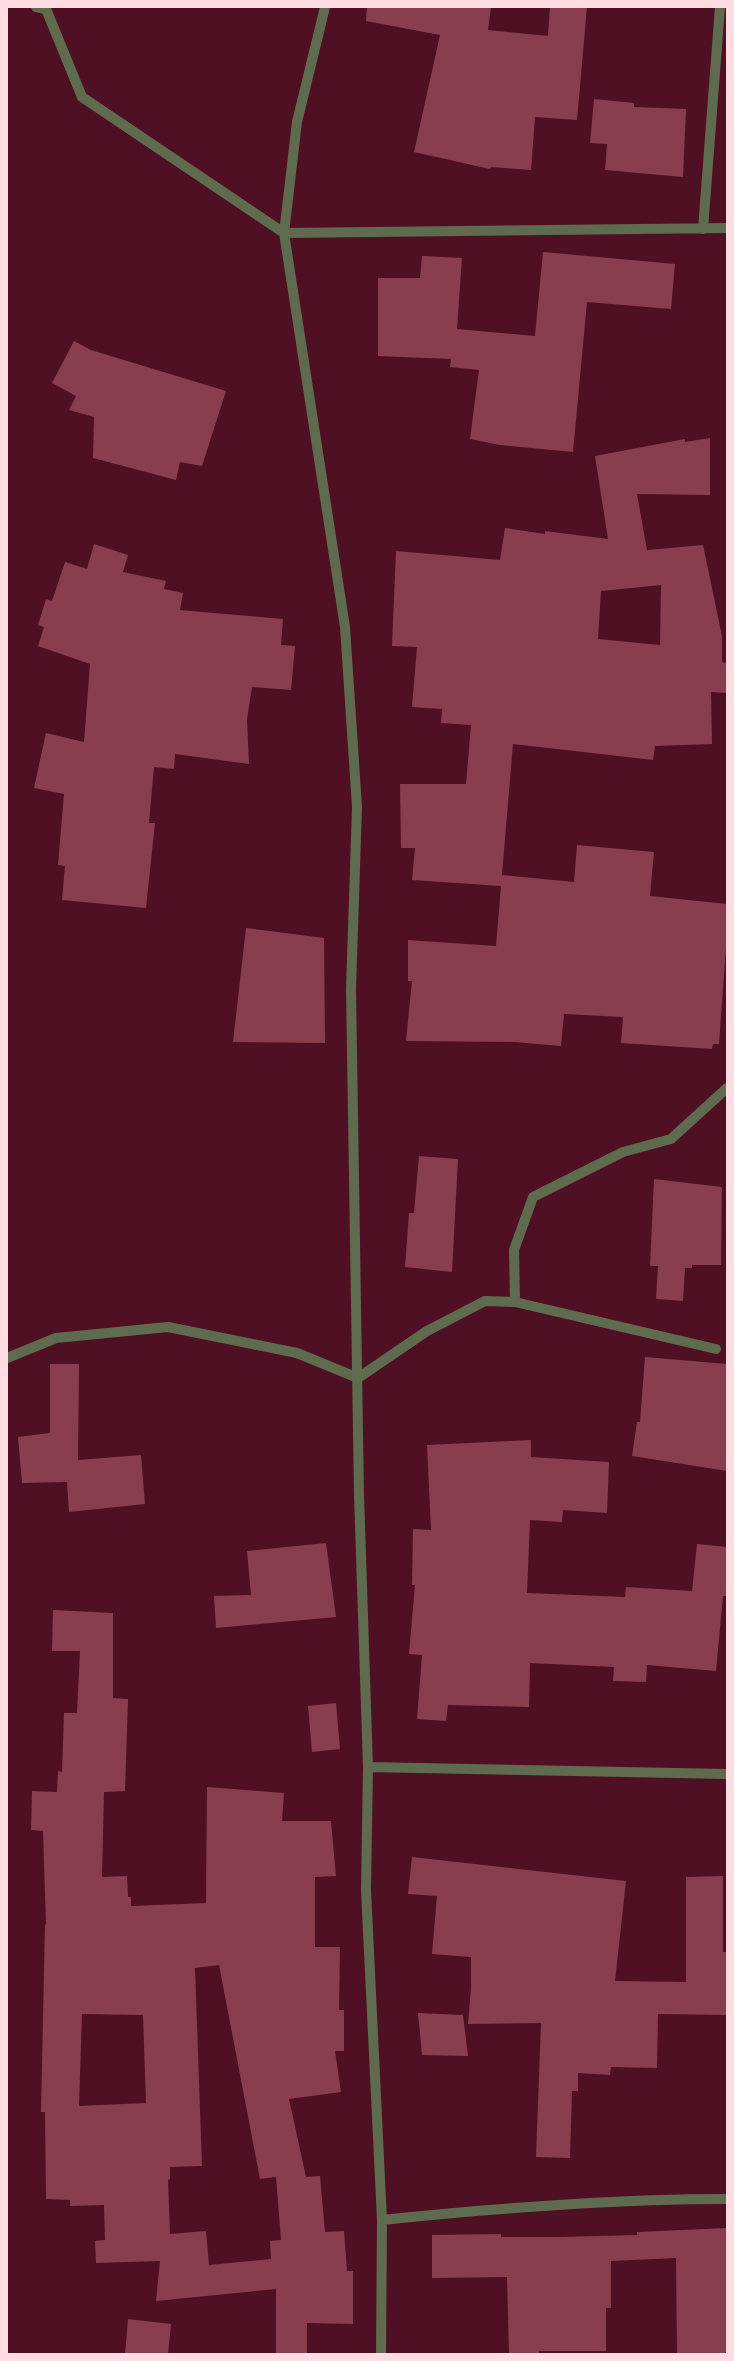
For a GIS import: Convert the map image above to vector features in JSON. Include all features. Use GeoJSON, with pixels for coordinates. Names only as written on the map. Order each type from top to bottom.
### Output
{"type":"FeatureCollection","features":[{"type":"Feature","properties":{"kind":"street"},"geometry":{"type":"LineString","coordinates":[[36,7],[46,9],[82,96],[284,233],[727,228]]}},
{"type":"Feature","properties":{"kind":"street"},"geometry":{"type":"LineString","coordinates":[[325,7],[298,122],[284,233],[345,627],[357,807],[351,989],[359,1503],[368,1767],[366,1890],[382,2220],[381,2354]]}},
{"type":"Feature","properties":{"kind":"street"},"geometry":{"type":"LineString","coordinates":[[703,229],[720,7]]}},
{"type":"Feature","properties":{"kind":"street"},"geometry":{"type":"LineString","coordinates":[[515,1302],[514,1250],[533,1197],[622,1152],[671,1139],[727,1088]]}},
{"type":"Feature","properties":{"kind":"street"},"geometry":{"type":"LineString","coordinates":[[358,1378],[428,1331],[485,1301],[515,1302],[716,1349]]}},
{"type":"Feature","properties":{"kind":"street"},"geometry":{"type":"LineString","coordinates":[[7,1358],[56,1338],[168,1327],[297,1354],[358,1378]]}},
{"type":"Feature","properties":{"kind":"street"},"geometry":{"type":"LineString","coordinates":[[368,1767],[727,1774]]}},
{"type":"Feature","properties":{"kind":"street"},"geometry":{"type":"LineString","coordinates":[[382,2220],[520,2206],[671,2199],[727,2199]]}},
{"type":"Feature","properties":{"kind":"building"},"geometry":{"type":"Polygon","coordinates":[[[367,7],[491,7],[488,30],[548,36],[550,7],[587,7],[577,120],[535,117],[531,170],[491,167],[490,169],[414,152],[440,35],[366,21],[367,7]]]}},
{"type":"Feature","properties":{"kind":"building"},"geometry":{"type":"Polygon","coordinates":[[[594,99],[634,103],[634,107],[686,109],[683,177],[605,170],[607,144],[590,143],[594,99]]]}},
{"type":"Feature","properties":{"kind":"building"},"geometry":{"type":"Polygon","coordinates":[[[543,252],[675,264],[671,309],[587,302],[573,452],[500,445],[470,439],[479,370],[450,367],[451,359],[378,356],[378,278],[420,278],[422,256],[462,258],[457,329],[535,336],[543,252]]]}},
{"type":"Feature","properties":{"kind":"building"},"geometry":{"type":"Polygon","coordinates":[[[74,341],[91,350],[226,391],[202,466],[180,462],[176,480],[93,458],[94,417],[69,410],[76,396],[52,383],[74,341]]]}},
{"type":"Feature","properties":{"kind":"building"},"geometry":{"type":"Polygon","coordinates":[[[710,438],[710,495],[637,494],[647,550],[703,545],[722,636],[722,662],[727,663],[727,693],[711,692],[712,744],[655,746],[653,760],[513,744],[501,886],[412,880],[415,848],[401,848],[400,784],[466,784],[471,725],[441,723],[442,709],[412,707],[417,647],[392,646],[396,551],[500,560],[505,528],[545,534],[545,531],[608,539],[595,456],[685,439],[685,442],[710,438]],[[661,585],[601,591],[598,639],[660,645],[661,585]]]}},
{"type":"Feature","properties":{"kind":"building"},"geometry":{"type":"Polygon","coordinates":[[[94,544],[128,555],[123,572],[166,581],[164,589],[183,593],[180,610],[283,619],[281,645],[295,646],[291,690],[252,687],[247,719],[249,764],[175,754],[174,769],[154,767],[149,823],[155,823],[146,908],[62,900],[65,866],[58,865],[64,794],[34,788],[46,733],[84,742],[90,664],[38,646],[44,627],[38,625],[46,599],[52,601],[65,562],[87,569],[94,544]]]}},
{"type":"Feature","properties":{"kind":"building"},"geometry":{"type":"Polygon","coordinates":[[[577,845],[654,852],[650,896],[727,904],[727,933],[719,1044],[713,1044],[712,1049],[621,1043],[623,1017],[564,1014],[561,1046],[515,1042],[406,1041],[412,981],[408,981],[408,940],[496,946],[502,875],[574,882],[577,845]]]}},
{"type":"Feature","properties":{"kind":"building"},"geometry":{"type":"Polygon","coordinates":[[[246,928],[324,938],[325,1043],[233,1042],[246,928]]]}},
{"type":"Feature","properties":{"kind":"building"},"geometry":{"type":"Polygon","coordinates":[[[419,1156],[458,1159],[452,1272],[405,1267],[409,1213],[414,1213],[419,1156]]]}},
{"type":"Feature","properties":{"kind":"building"},"geometry":{"type":"Polygon","coordinates":[[[654,1179],[722,1187],[721,1265],[692,1265],[692,1268],[685,1268],[683,1301],[656,1299],[658,1266],[650,1266],[654,1179]]]}},
{"type":"Feature","properties":{"kind":"building"},"geometry":{"type":"Polygon","coordinates":[[[645,1357],[727,1364],[727,1471],[632,1456],[637,1422],[640,1422],[645,1357]]]}},
{"type":"Feature","properties":{"kind":"building"},"geometry":{"type":"Polygon","coordinates":[[[50,1364],[79,1364],[78,1460],[141,1455],[145,1504],[69,1512],[67,1482],[22,1483],[18,1437],[50,1433],[50,1364]]]}},
{"type":"Feature","properties":{"kind":"building"},"geometry":{"type":"Polygon","coordinates":[[[531,1440],[531,1457],[609,1462],[607,1513],[563,1510],[562,1522],[530,1520],[527,1593],[625,1597],[626,1587],[692,1591],[697,1544],[727,1547],[727,1596],[723,1596],[716,1671],[647,1665],[646,1682],[613,1681],[614,1667],[530,1663],[529,1707],[448,1705],[446,1721],[417,1719],[422,1655],[409,1654],[415,1585],[412,1585],[413,1529],[431,1530],[427,1445],[531,1440]]]}},
{"type":"Feature","properties":{"kind":"building"},"geometry":{"type":"Polygon","coordinates":[[[326,1543],[336,1617],[216,1628],[214,1596],[251,1595],[247,1551],[326,1543]]]}},
{"type":"Feature","properties":{"kind":"building"},"geometry":{"type":"Polygon","coordinates":[[[53,1610],[113,1613],[113,1698],[128,1699],[125,1791],[104,1792],[102,1877],[127,1876],[128,1897],[131,1897],[131,1906],[206,1903],[207,1787],[284,1793],[282,1821],[331,1821],[336,1876],[315,1877],[315,1947],[340,1947],[339,2010],[344,2010],[344,2051],[335,2051],[341,2092],[289,2099],[306,2177],[320,2176],[325,2232],[344,2231],[347,2271],[353,2271],[353,2324],[307,2323],[307,2354],[276,2354],[276,2289],[156,2301],[160,2261],[96,2263],[95,2241],[105,2240],[104,2205],[70,2206],[70,2200],[46,2199],[45,2112],[41,2112],[45,1924],[46,1925],[43,1831],[31,1830],[32,1791],[57,1792],[58,1771],[62,1772],[64,1713],[77,1713],[80,1651],[52,1651],[53,1610]],[[219,1965],[195,1968],[202,2166],[170,2167],[170,2179],[168,2180],[170,2234],[206,2231],[209,2265],[271,2259],[270,2241],[281,2240],[276,2177],[260,2179],[219,1965]],[[82,2014],[79,2106],[146,2103],[143,2015],[82,2014]]]}},
{"type":"Feature","properties":{"kind":"building"},"geometry":{"type":"Polygon","coordinates":[[[336,1703],[340,1749],[312,1752],[308,1706],[336,1703]]]}},
{"type":"Feature","properties":{"kind":"building"},"geometry":{"type":"Polygon","coordinates":[[[412,1857],[626,1881],[615,1981],[686,1982],[686,1877],[723,1876],[723,1952],[727,1952],[727,2015],[658,2014],[657,2068],[611,2067],[610,2075],[578,2073],[578,2091],[572,2091],[570,2158],[536,2157],[541,2023],[468,2024],[471,1988],[471,1957],[432,1954],[437,1896],[408,1894],[412,1857]]]}},
{"type":"Feature","properties":{"kind":"building"},"geometry":{"type":"Polygon","coordinates":[[[418,2013],[463,2015],[468,2056],[422,2055],[418,2013]]]}},
{"type":"Feature","properties":{"kind":"building"},"geometry":{"type":"Polygon","coordinates":[[[727,2228],[727,2354],[677,2354],[676,2258],[611,2261],[611,2308],[606,2308],[606,2351],[539,2351],[539,2353],[509,2354],[507,2277],[432,2278],[432,2235],[501,2234],[501,2237],[559,2237],[637,2235],[637,2232],[727,2228]]]}},
{"type":"Feature","properties":{"kind":"building"},"geometry":{"type":"Polygon","coordinates":[[[128,2319],[171,2324],[168,2354],[125,2354],[128,2319]]]}}]}
